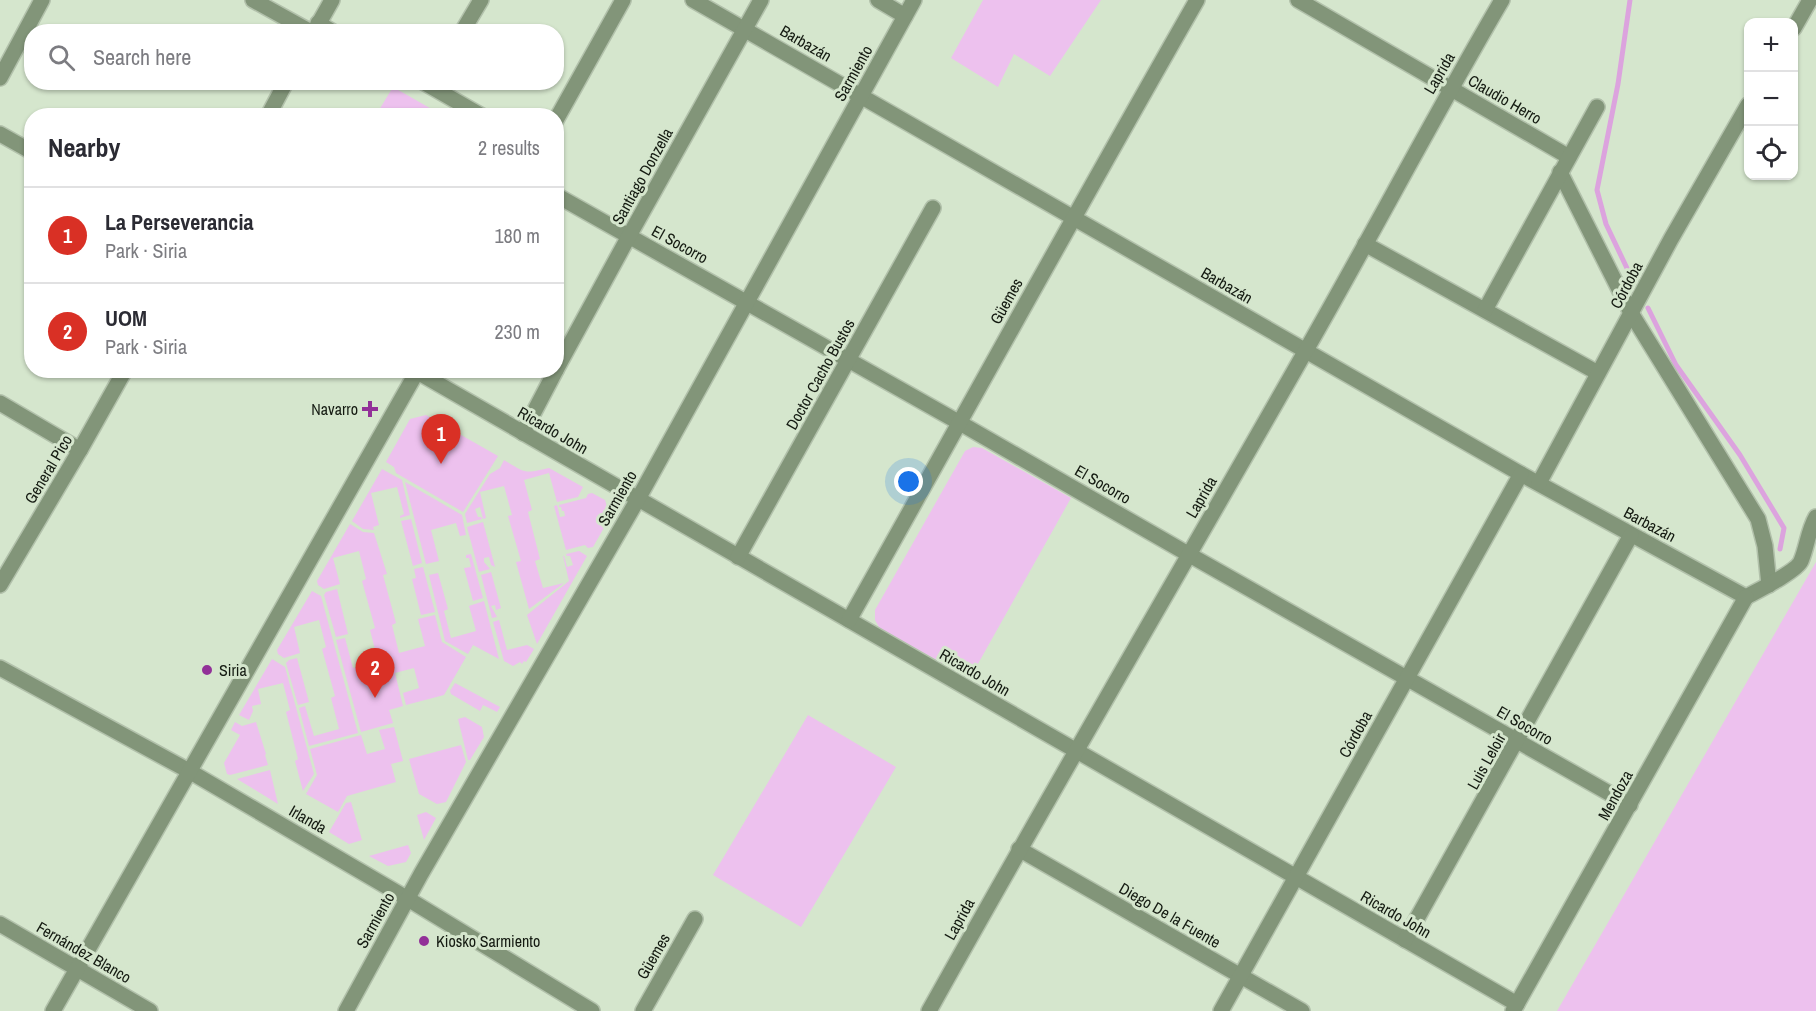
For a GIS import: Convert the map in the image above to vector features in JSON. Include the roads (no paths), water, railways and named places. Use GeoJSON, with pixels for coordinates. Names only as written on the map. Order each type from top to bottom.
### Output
{"type":"FeatureCollection","features":[{"type":"Feature","properties":{"kind":"street"},"geometry":{"type":"LineString","coordinates":[[29,24],[42,0]]}},
{"type":"Feature","properties":{"kind":"street"},"geometry":{"type":"LineString","coordinates":[[253,0],[303,24]]}},
{"type":"Feature","properties":{"kind":"street"},"geometry":{"type":"LineString","coordinates":[[317,24],[332,0]]}},
{"type":"Feature","properties":{"kind":"street"},"geometry":{"type":"LineString","coordinates":[[467,24],[481,0]]}},
{"type":"Feature","properties":{"kind":"street"},"geometry":{"type":"LineString","coordinates":[[563,108],[623,0]]}},
{"type":"Feature","properties":{"kind":"street","name":"Barbazán"},"geometry":{"type":"LineString","coordinates":[[693,0],[1521,474],[1746,597]]}},
{"type":"Feature","properties":{"kind":"street","name":"Santiago Donzella"},"geometry":{"type":"LineString","coordinates":[[564,355],[761,0]]}},
{"type":"Feature","properties":{"kind":"street"},"geometry":{"type":"LineString","coordinates":[[878,0],[905,16]]}},
{"type":"Feature","properties":{"kind":"street","name":"Sarmiento"},"geometry":{"type":"LineString","coordinates":[[346,1011],[638,499],[914,0]]}},
{"type":"Feature","properties":{"kind":"street","name":"Güemes"},"geometry":{"type":"LineString","coordinates":[[849,620],[1073,217],[1197,0]]}},
{"type":"Feature","properties":{"kind":"street","name":"Claudio Herro"},"geometry":{"type":"LineString","coordinates":[[1298,0],[1569,157]]}},
{"type":"Feature","properties":{"kind":"street","name":"Laprida"},"geometry":{"type":"LineString","coordinates":[[929,1011],[1019,849],[1077,752],[1306,351],[1450,88],[1502,0]]}},
{"type":"Feature","properties":{"kind":"street"},"geometry":{"type":"LineString","coordinates":[[1798,21],[1810,0]]}},
{"type":"Feature","properties":{"kind":"street"},"geometry":{"type":"LineString","coordinates":[[0,78],[24,33]]}},
{"type":"Feature","properties":{"kind":"street"},"geometry":{"type":"LineString","coordinates":[[272,108],[282,90]]}},
{"type":"Feature","properties":{"kind":"street"},"geometry":{"type":"LineString","coordinates":[[438,90],[468,108]]}},
{"type":"Feature","properties":{"kind":"street"},"geometry":{"type":"LineString","coordinates":[[1485,310],[1597,106]]}},
{"type":"Feature","properties":{"kind":"street","name":"Córdoba"},"geometry":{"type":"LineString","coordinates":[[1539,483],[1671,239],[1744,114]]}},
{"type":"Feature","properties":{"kind":"street"},"geometry":{"type":"LineString","coordinates":[[0,134],[24,148]]}},
{"type":"Feature","properties":{"kind":"street"},"geometry":{"type":"LineString","coordinates":[[1560,172],[1631,313],[1758,519],[1765,546],[1769,585]]}},
{"type":"Feature","properties":{"kind":"street","name":"El Socorro"},"geometry":{"type":"LineString","coordinates":[[564,199],[1630,805]]}},
{"type":"Feature","properties":{"kind":"street","name":"Doctor Cacho Bustos"},"geometry":{"type":"LineString","coordinates":[[738,557],[933,208]]}},
{"type":"Feature","properties":{"kind":"street"},"geometry":{"type":"LineString","coordinates":[[1365,243],[1598,373]]}},
{"type":"Feature","properties":{"kind":"street","name":"General Pico"},"geometry":{"type":"LineString","coordinates":[[0,585],[120,378]]}},
{"type":"Feature","properties":{"kind":"street"},"geometry":{"type":"LineString","coordinates":[[53,1011],[413,378]]}},
{"type":"Feature","properties":{"kind":"street","name":"Ricardo John"},"geometry":{"type":"LineString","coordinates":[[429,378],[1406,940],[1515,1007]]}},
{"type":"Feature","properties":{"kind":"street","name":"Santiago Donzella"},"geometry":{"type":"LineString","coordinates":[[523,433],[552,378]]}},
{"type":"Feature","properties":{"kind":"street"},"geometry":{"type":"LineString","coordinates":[[0,403],[80,450]]}},
{"type":"Feature","properties":{"kind":"street","name":"Córdoba"},"geometry":{"type":"LineString","coordinates":[[1221,1011],[1521,474]]}},
{"type":"Feature","properties":{"kind":"street"},"geometry":{"type":"LineString","coordinates":[[1746,597],[1800,564],[1814,521]]}},
{"type":"Feature","properties":{"kind":"street","name":"Luis Leloir"},"geometry":{"type":"LineString","coordinates":[[1406,940],[1632,536]]}},
{"type":"Feature","properties":{"kind":"street","name":"Mendoza"},"geometry":{"type":"LineString","coordinates":[[1515,1007],[1746,597]]}},
{"type":"Feature","properties":{"kind":"street","name":"Irlanda"},"geometry":{"type":"LineString","coordinates":[[0,668],[189,771],[408,899],[592,1011]]}},
{"type":"Feature","properties":{"kind":"street","name":"Diego De la Fuente"},"geometry":{"type":"LineString","coordinates":[[1019,849],[1302,1011]]}},
{"type":"Feature","properties":{"kind":"street","name":"Güemes"},"geometry":{"type":"LineString","coordinates":[[642,1011],[695,919]]}},
{"type":"Feature","properties":{"kind":"street","name":"Fernández Blanco"},"geometry":{"type":"LineString","coordinates":[[0,924],[150,1011]]}},
{"type":"Feature","properties":{"kind":"waterway"},"geometry":{"type":"LineString","coordinates":[[1630,0],[1618,84],[1597,190],[1606,224],[1634,283]]}},
{"type":"Feature","properties":{"kind":"waterway"},"geometry":{"type":"LineString","coordinates":[[1648,308],[1676,365],[1740,455],[1784,528],[1780,549]]}},
{"type":"Feature","properties":{"kind":"place","name":"Navarro"},"geometry":{"type":"Point","coordinates":[370,409]}},
{"type":"Feature","properties":{"kind":"place","name":"La Perseverancia"},"geometry":{"type":"Point","coordinates":[441,464]}},
{"type":"Feature","properties":{"kind":"place","name":"Siria"},"geometry":{"type":"Point","coordinates":[207,670]}},
{"type":"Feature","properties":{"kind":"place","name":"UOM"},"geometry":{"type":"Point","coordinates":[375,698]}},
{"type":"Feature","properties":{"kind":"place","name":"Kiosko Sarmiento"},"geometry":{"type":"Point","coordinates":[424,941]}}]}
